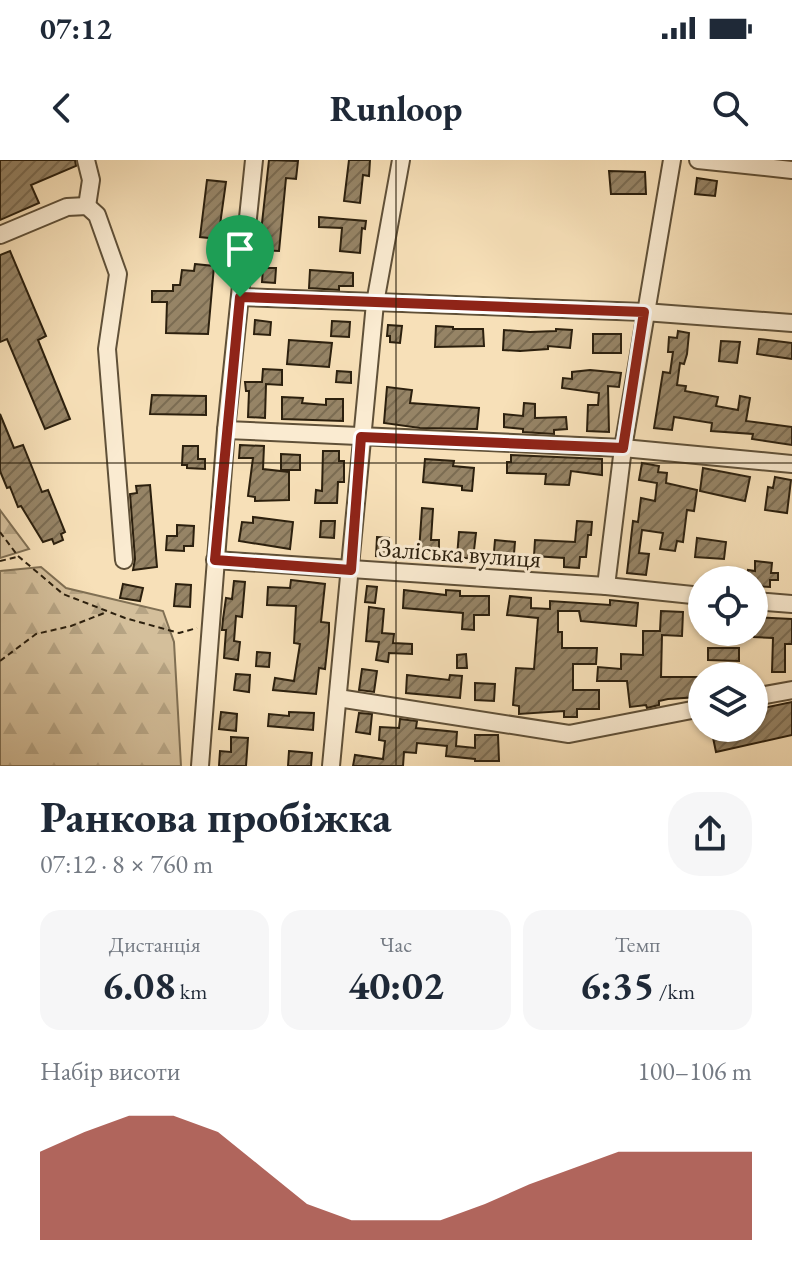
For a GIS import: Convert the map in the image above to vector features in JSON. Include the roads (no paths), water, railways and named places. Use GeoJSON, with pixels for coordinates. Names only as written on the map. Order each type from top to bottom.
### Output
{"type":"FeatureCollection","features":[{"type":"Feature","properties":{"kind":"street"},"geometry":{"type":"LineString","coordinates":[[86,160],[91,180],[87,206]]}},
{"type":"Feature","properties":{"kind":"street"},"geometry":{"type":"LineString","coordinates":[[200,766],[226,430],[254,160]]}},
{"type":"Feature","properties":{"kind":"street"},"geometry":{"type":"LineString","coordinates":[[331,766],[375,303],[401,160]]}},
{"type":"Feature","properties":{"kind":"street"},"geometry":{"type":"LineString","coordinates":[[606,586],[644,312],[672,160]]}},
{"type":"Feature","properties":{"kind":"street"},"geometry":{"type":"LineString","coordinates":[[698,160],[792,170]]}},
{"type":"Feature","properties":{"kind":"street"},"geometry":{"type":"LineString","coordinates":[[0,235],[67,207],[87,206],[97,215],[118,274],[107,349],[124,560]]}},
{"type":"Feature","properties":{"kind":"street"},"geometry":{"type":"LineString","coordinates":[[240,297],[644,312],[792,323]]}},
{"type":"Feature","properties":{"kind":"street"},"geometry":{"type":"LineString","coordinates":[[226,430],[623,448],[792,464]]}},
{"type":"Feature","properties":{"kind":"street","name":"Заліська вулиця"},"geometry":{"type":"LineString","coordinates":[[215,560],[606,586],[688,595]]}},
{"type":"Feature","properties":{"kind":"street"},"geometry":{"type":"LineString","coordinates":[[768,602],[792,604]]}},
{"type":"Feature","properties":{"kind":"street"},"geometry":{"type":"LineString","coordinates":[[768,694],[792,690]]}},
{"type":"Feature","properties":{"kind":"street"},"geometry":{"type":"LineString","coordinates":[[338,698],[569,734],[688,711]]}}]}
